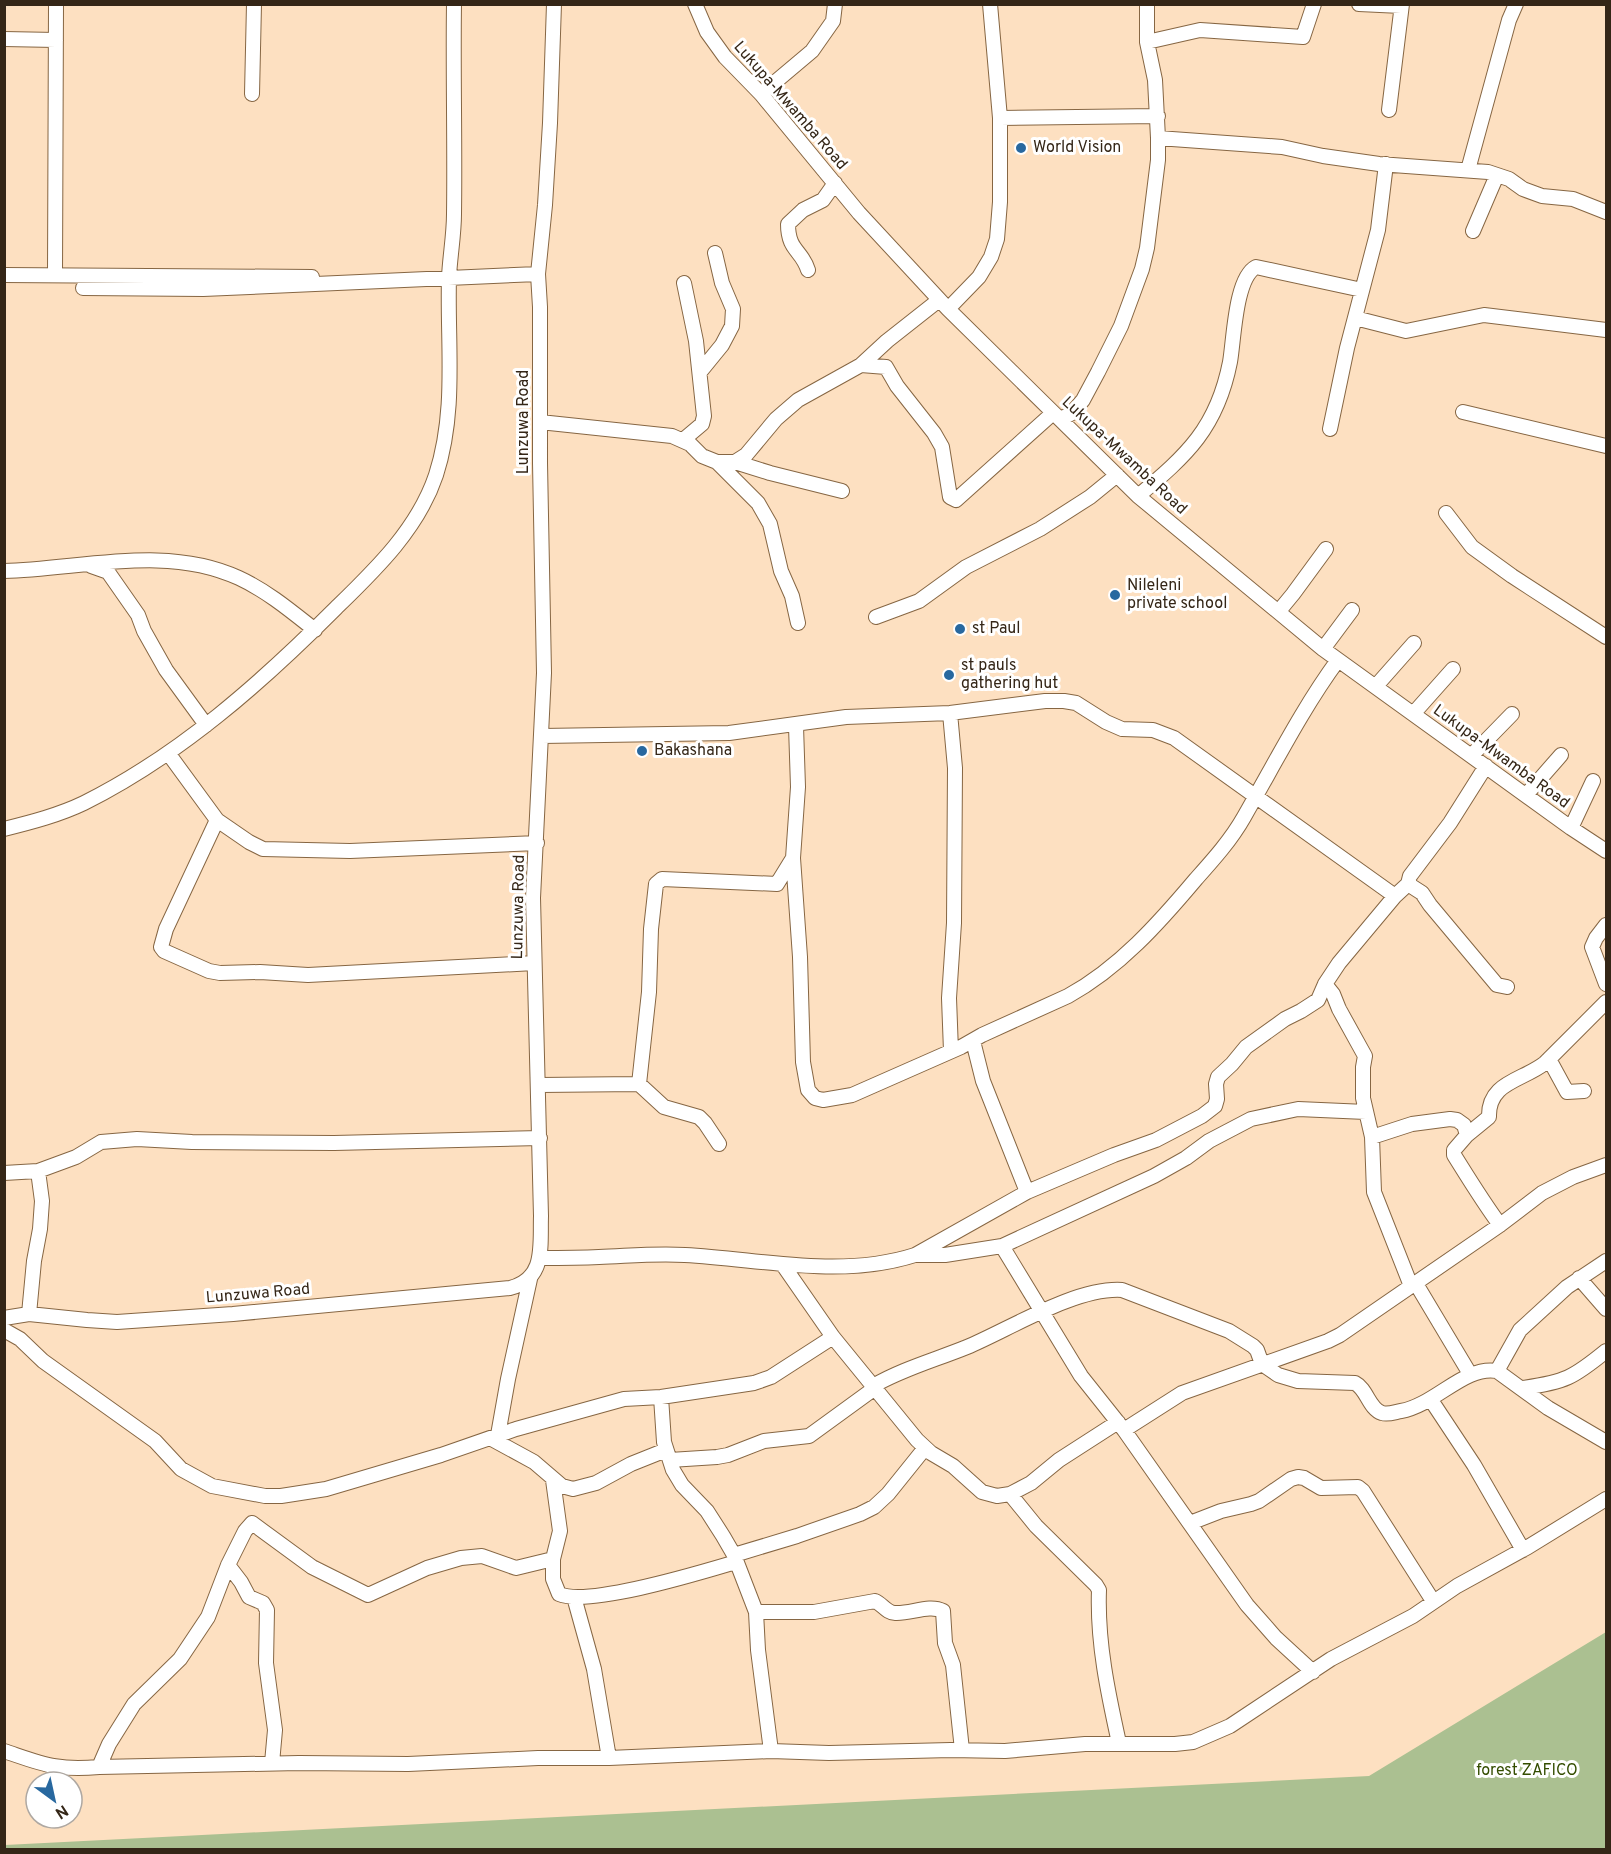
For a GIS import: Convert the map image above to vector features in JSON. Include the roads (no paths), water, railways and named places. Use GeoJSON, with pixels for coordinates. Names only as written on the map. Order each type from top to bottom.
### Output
{"type":"FeatureCollection","features":[{"type":"Feature","properties":{"kind":"street"},"geometry":{"type":"LineString","coordinates":[[55,274],[56,4]]}},
{"type":"Feature","properties":{"kind":"street"},"geometry":{"type":"LineString","coordinates":[[252,94],[254,4]]}},
{"type":"Feature","properties":{"kind":"street"},"geometry":{"type":"LineString","coordinates":[[4,829],[50,817],[84,803],[168,753],[206,725],[239,699],[315,630],[373,571],[416,518],[436,475],[447,426],[451,389],[449,278],[454,217],[454,4]]}},
{"type":"Feature","properties":{"kind":"street","name":"Lunzuwa Road"},"geometry":{"type":"LineString","coordinates":[[4,1318],[29,1314],[117,1322],[233,1314],[510,1288],[530,1279],[536,1270],[539,1258],[541,1216],[540,1085],[533,898],[544,673],[538,274],[548,146],[554,4]]}},
{"type":"Feature","properties":{"kind":"street","name":"Lukupa-Mwamba Road"},"geometry":{"type":"LineString","coordinates":[[695,4],[707,32],[725,57],[761,94],[859,213],[944,304],[1138,496],[1323,649],[1606,851]]}},
{"type":"Feature","properties":{"kind":"street"},"geometry":{"type":"LineString","coordinates":[[761,94],[812,51],[833,21],[835,4]]}},
{"type":"Feature","properties":{"kind":"street"},"geometry":{"type":"LineString","coordinates":[[735,462],[746,455],[776,419],[798,400],[861,365],[887,341],[944,304],[979,277],[991,257],[997,239],[1000,202],[1000,118],[990,4]]}},
{"type":"Feature","properties":{"kind":"street"},"geometry":{"type":"LineString","coordinates":[[861,365],[889,369],[897,386],[934,433],[942,447],[950,497],[954,500],[1057,416],[1072,413],[1083,400],[1121,326],[1139,279],[1147,248],[1158,160],[1158,116],[1155,80],[1147,42],[1147,4]]}},
{"type":"Feature","properties":{"kind":"street"},"geometry":{"type":"LineString","coordinates":[[1147,42],[1200,30],[1303,37],[1314,4]]}},
{"type":"Feature","properties":{"kind":"street"},"geometry":{"type":"LineString","coordinates":[[1359,4],[1402,5],[1389,110]]}},
{"type":"Feature","properties":{"kind":"street"},"geometry":{"type":"LineString","coordinates":[[1468,170],[1509,20],[1516,4]]}},
{"type":"Feature","properties":{"kind":"street"},"geometry":{"type":"LineString","coordinates":[[4,39],[56,40]]}},
{"type":"Feature","properties":{"kind":"street"},"geometry":{"type":"LineString","coordinates":[[1000,118],[1158,116]]}},
{"type":"Feature","properties":{"kind":"street"},"geometry":{"type":"LineString","coordinates":[[1158,138],[1282,147],[1323,156],[1386,165],[1468,170],[1497,175],[1542,196],[1573,200],[1606,212]]}},
{"type":"Feature","properties":{"kind":"street"},"geometry":{"type":"LineString","coordinates":[[1330,429],[1347,348],[1378,230],[1386,165]]}},
{"type":"Feature","properties":{"kind":"street"},"geometry":{"type":"LineString","coordinates":[[1473,231],[1497,175]]}},
{"type":"Feature","properties":{"kind":"street"},"geometry":{"type":"LineString","coordinates":[[807,270],[806,264],[792,248],[788,236],[788,224],[803,210],[823,200],[835,183]]}},
{"type":"Feature","properties":{"kind":"street"},"geometry":{"type":"LineString","coordinates":[[700,372],[722,345],[732,326],[733,309],[722,283],[715,253]]}},
{"type":"Feature","properties":{"kind":"street"},"geometry":{"type":"LineString","coordinates":[[1138,496],[1195,444],[1206,428],[1225,380],[1243,285],[1250,270],[1256,267],[1362,290]]}},
{"type":"Feature","properties":{"kind":"street"},"geometry":{"type":"LineString","coordinates":[[83,288],[202,289],[538,274]]}},
{"type":"Feature","properties":{"kind":"street"},"geometry":{"type":"LineString","coordinates":[[4,275],[449,278]]}},
{"type":"Feature","properties":{"kind":"street"},"geometry":{"type":"LineString","coordinates":[[683,440],[702,424],[704,416],[696,341],[684,283]]}},
{"type":"Feature","properties":{"kind":"street"},"geometry":{"type":"LineString","coordinates":[[1355,318],[1406,331],[1484,315],[1606,330]]}},
{"type":"Feature","properties":{"kind":"street"},"geometry":{"type":"LineString","coordinates":[[1463,412],[1606,446]]}},
{"type":"Feature","properties":{"kind":"street"},"geometry":{"type":"LineString","coordinates":[[540,422],[672,436],[683,440],[702,456],[717,462],[735,462],[842,491]]}},
{"type":"Feature","properties":{"kind":"street"},"geometry":{"type":"LineString","coordinates":[[717,462],[758,503],[770,524],[798,623]]}},
{"type":"Feature","properties":{"kind":"street"},"geometry":{"type":"LineString","coordinates":[[876,617],[919,601],[966,567],[1040,529],[1090,497],[1117,475]]}},
{"type":"Feature","properties":{"kind":"street"},"geometry":{"type":"LineString","coordinates":[[1446,513],[1472,547],[1512,576],[1606,634]]}},
{"type":"Feature","properties":{"kind":"street"},"geometry":{"type":"LineString","coordinates":[[1279,612],[1326,549]]}},
{"type":"Feature","properties":{"kind":"street"},"geometry":{"type":"LineString","coordinates":[[4,572],[87,563],[170,560],[219,570],[241,579],[279,601],[315,630]]}},
{"type":"Feature","properties":{"kind":"street"},"geometry":{"type":"LineString","coordinates":[[87,563],[108,572],[138,615],[144,631],[166,670],[206,725]]}},
{"type":"Feature","properties":{"kind":"street"},"geometry":{"type":"LineString","coordinates":[[1323,649],[1352,610]]}},
{"type":"Feature","properties":{"kind":"street"},"geometry":{"type":"LineString","coordinates":[[1376,686],[1414,643]]}},
{"type":"Feature","properties":{"kind":"street"},"geometry":{"type":"LineString","coordinates":[[796,726],[798,787],[793,858],[800,957],[803,1062],[808,1090],[815,1098],[838,1099],[895,1077],[1088,985],[1130,951],[1159,922],[1213,860],[1243,819],[1255,794],[1319,686],[1338,660]]}},
{"type":"Feature","properties":{"kind":"street"},"geometry":{"type":"LineString","coordinates":[[1413,714],[1452,669]]}},
{"type":"Feature","properties":{"kind":"street"},"geometry":{"type":"LineString","coordinates":[[542,736],[729,733],[796,726],[846,717],[950,713],[1045,701],[1076,703],[1122,729],[1153,730],[1165,733],[1255,794],[1395,896]]}},
{"type":"Feature","properties":{"kind":"street"},"geometry":{"type":"LineString","coordinates":[[950,713],[956,768],[954,923],[949,998],[951,1051]]}},
{"type":"Feature","properties":{"kind":"street"},"geometry":{"type":"LineString","coordinates":[[1472,755],[1512,714]]}},
{"type":"Feature","properties":{"kind":"street"},"geometry":{"type":"LineString","coordinates":[[168,753],[217,820],[263,849],[350,851],[537,843]]}},
{"type":"Feature","properties":{"kind":"street"},"geometry":{"type":"LineString","coordinates":[[1526,795],[1561,755]]}},
{"type":"Feature","properties":{"kind":"street"},"geometry":{"type":"LineString","coordinates":[[915,1255],[1027,1192],[1156,1140],[1202,1116],[1215,1106],[1218,1077],[1246,1047],[1285,1018],[1318,1000],[1324,984],[1339,963],[1395,896],[1408,884],[1410,876],[1450,823],[1486,766]]}},
{"type":"Feature","properties":{"kind":"street"},"geometry":{"type":"LineString","coordinates":[[1571,828],[1593,782]]}},
{"type":"Feature","properties":{"kind":"street"},"geometry":{"type":"LineString","coordinates":[[217,820],[166,929],[161,943],[164,951],[209,971],[220,973],[320,974],[534,963]]}},
{"type":"Feature","properties":{"kind":"street"},"geometry":{"type":"LineString","coordinates":[[639,1084],[649,992],[653,895],[656,884],[662,879],[777,884],[793,858]]}},
{"type":"Feature","properties":{"kind":"street"},"geometry":{"type":"LineString","coordinates":[[1408,884],[1422,893],[1497,985],[1507,987]]}},
{"type":"Feature","properties":{"kind":"street"},"geometry":{"type":"LineString","coordinates":[[1606,926],[1592,946],[1606,984]]}},
{"type":"Feature","properties":{"kind":"street"},"geometry":{"type":"LineString","coordinates":[[1324,984],[1333,994],[1339,1010],[1365,1056],[1363,1067],[1366,1112],[1372,1137],[1374,1192],[1413,1284],[1470,1374]]}},
{"type":"Feature","properties":{"kind":"street"},"geometry":{"type":"LineString","coordinates":[[1500,1225],[1477,1193],[1474,1183],[1454,1155],[1454,1150],[1467,1135],[1489,1117],[1488,1105],[1492,1097],[1501,1089],[1536,1070],[1606,1002]]}},
{"type":"Feature","properties":{"kind":"street"},"geometry":{"type":"LineString","coordinates":[[973,1041],[983,1081],[1027,1192]]}},
{"type":"Feature","properties":{"kind":"street"},"geometry":{"type":"LineString","coordinates":[[1549,1059],[1567,1092],[1584,1091]]}},
{"type":"Feature","properties":{"kind":"street"},"geometry":{"type":"LineString","coordinates":[[540,1085],[639,1084],[664,1107],[699,1117],[718,1144]]}},
{"type":"Feature","properties":{"kind":"street"},"geometry":{"type":"LineString","coordinates":[[539,1258],[660,1253],[721,1257],[783,1265],[845,1266],[879,1264],[915,1255],[992,1249],[1154,1176],[1186,1158],[1209,1141],[1251,1119],[1298,1109],[1366,1112]]}},
{"type":"Feature","properties":{"kind":"street"},"geometry":{"type":"LineString","coordinates":[[1372,1137],[1412,1124],[1450,1119],[1457,1120],[1464,1125],[1467,1135]]}},
{"type":"Feature","properties":{"kind":"street"},"geometry":{"type":"LineString","coordinates":[[4,1173],[38,1172],[76,1157],[101,1142],[137,1139],[192,1142],[334,1143],[540,1138]]}},
{"type":"Feature","properties":{"kind":"street"},"geometry":{"type":"LineString","coordinates":[[783,1265],[833,1337],[925,1448],[953,1466],[982,1492],[998,1496],[1010,1494],[1030,1483],[1059,1460],[1182,1393],[1340,1335],[1500,1225],[1542,1193],[1572,1177],[1606,1165]]}},
{"type":"Feature","properties":{"kind":"street"},"geometry":{"type":"LineString","coordinates":[[29,1314],[42,1201],[38,1172]]}},
{"type":"Feature","properties":{"kind":"street"},"geometry":{"type":"LineString","coordinates":[[1002,1246],[1081,1376],[1121,1426],[1247,1605],[1276,1638],[1313,1672]]}},
{"type":"Feature","properties":{"kind":"street"},"geometry":{"type":"LineString","coordinates":[[1497,1371],[1520,1330],[1579,1278],[1606,1261]]}},
{"type":"Feature","properties":{"kind":"street"},"geometry":{"type":"LineString","coordinates":[[1579,1278],[1606,1309]]}},
{"type":"Feature","properties":{"kind":"street"},"geometry":{"type":"LineString","coordinates":[[494,1437],[530,1279]]}},
{"type":"Feature","properties":{"kind":"street"},"geometry":{"type":"LineString","coordinates":[[494,1437],[534,1462],[562,1486],[573,1489],[596,1483],[631,1464],[668,1455],[717,1457],[728,1455],[764,1441],[809,1436],[888,1377],[968,1346],[1042,1312],[1094,1292],[1122,1290],[1229,1331],[1257,1350],[1262,1364],[1278,1375],[1298,1381],[1354,1383],[1360,1386],[1381,1413],[1409,1410],[1431,1400],[1470,1374],[1489,1370],[1497,1371],[1548,1408],[1606,1442]]}},
{"type":"Feature","properties":{"kind":"street"},"geometry":{"type":"LineString","coordinates":[[4,1330],[20,1340],[43,1361],[155,1441],[181,1468],[212,1486],[234,1492],[265,1496],[281,1496],[326,1489],[624,1399],[754,1383],[771,1377],[833,1337]]}},
{"type":"Feature","properties":{"kind":"street"},"geometry":{"type":"LineString","coordinates":[[1523,1388],[1567,1380],[1584,1370],[1606,1351]]}},
{"type":"Feature","properties":{"kind":"street"},"geometry":{"type":"LineString","coordinates":[[661,1396],[668,1455],[682,1485],[707,1511],[735,1559],[756,1612],[758,1650],[771,1751]]}},
{"type":"Feature","properties":{"kind":"street"},"geometry":{"type":"LineString","coordinates":[[1431,1400],[1474,1465],[1523,1550]]}},
{"type":"Feature","properties":{"kind":"street"},"geometry":{"type":"LineString","coordinates":[[553,1480],[560,1531],[553,1559],[555,1590],[566,1597],[574,1598],[648,1586],[735,1559],[860,1514],[874,1507],[888,1494],[925,1448]]}},
{"type":"Feature","properties":{"kind":"street"},"geometry":{"type":"LineString","coordinates":[[1190,1523],[1221,1511],[1260,1501],[1291,1479],[1298,1477],[1321,1488],[1358,1487],[1433,1600]]}},
{"type":"Feature","properties":{"kind":"street"},"geometry":{"type":"LineString","coordinates":[[1010,1494],[1036,1526],[1099,1590],[1101,1644],[1107,1690],[1119,1743]]}},
{"type":"Feature","properties":{"kind":"street"},"geometry":{"type":"LineString","coordinates":[[4,1751],[62,1769],[272,1763],[408,1764],[771,1751],[828,1753],[1005,1751],[1119,1743],[1193,1742],[1209,1737],[1250,1714],[1343,1653],[1413,1616],[1433,1600],[1476,1574],[1523,1550],[1606,1499]]}},
{"type":"Feature","properties":{"kind":"street"},"geometry":{"type":"LineString","coordinates":[[99,1767],[109,1744],[134,1704],[174,1666],[208,1617],[228,1565],[245,1531],[252,1523],[312,1567],[368,1595],[427,1568],[461,1558],[482,1556],[516,1568],[553,1559]]}},
{"type":"Feature","properties":{"kind":"street"},"geometry":{"type":"LineString","coordinates":[[228,1565],[249,1597],[263,1603],[267,1610],[266,1663],[275,1730],[272,1763]]}},
{"type":"Feature","properties":{"kind":"street"},"geometry":{"type":"LineString","coordinates":[[574,1598],[594,1670],[609,1758]]}},
{"type":"Feature","properties":{"kind":"street"},"geometry":{"type":"LineString","coordinates":[[756,1612],[814,1612],[875,1601],[894,1613],[931,1609],[944,1611],[945,1643],[953,1665],[962,1750]]}},
{"type":"Feature","properties":{"kind":"place","name":"World Vision"},"geometry":{"type":"Point","coordinates":[1021,148]}},
{"type":"Feature","properties":{"kind":"place","name":"Nileleni private school"},"geometry":{"type":"Point","coordinates":[1115,595]}},
{"type":"Feature","properties":{"kind":"place","name":"st Paul"},"geometry":{"type":"Point","coordinates":[960,629]}},
{"type":"Feature","properties":{"kind":"place","name":"st pauls gathering hut"},"geometry":{"type":"Point","coordinates":[949,675]}},
{"type":"Feature","properties":{"kind":"place","name":"Bakashana"},"geometry":{"type":"Point","coordinates":[642,751]}},
{"type":"Feature","properties":{"kind":"park label","name":"forest ZAFICO"},"geometry":{"type":"Point","coordinates":[1527,1771]}}]}
